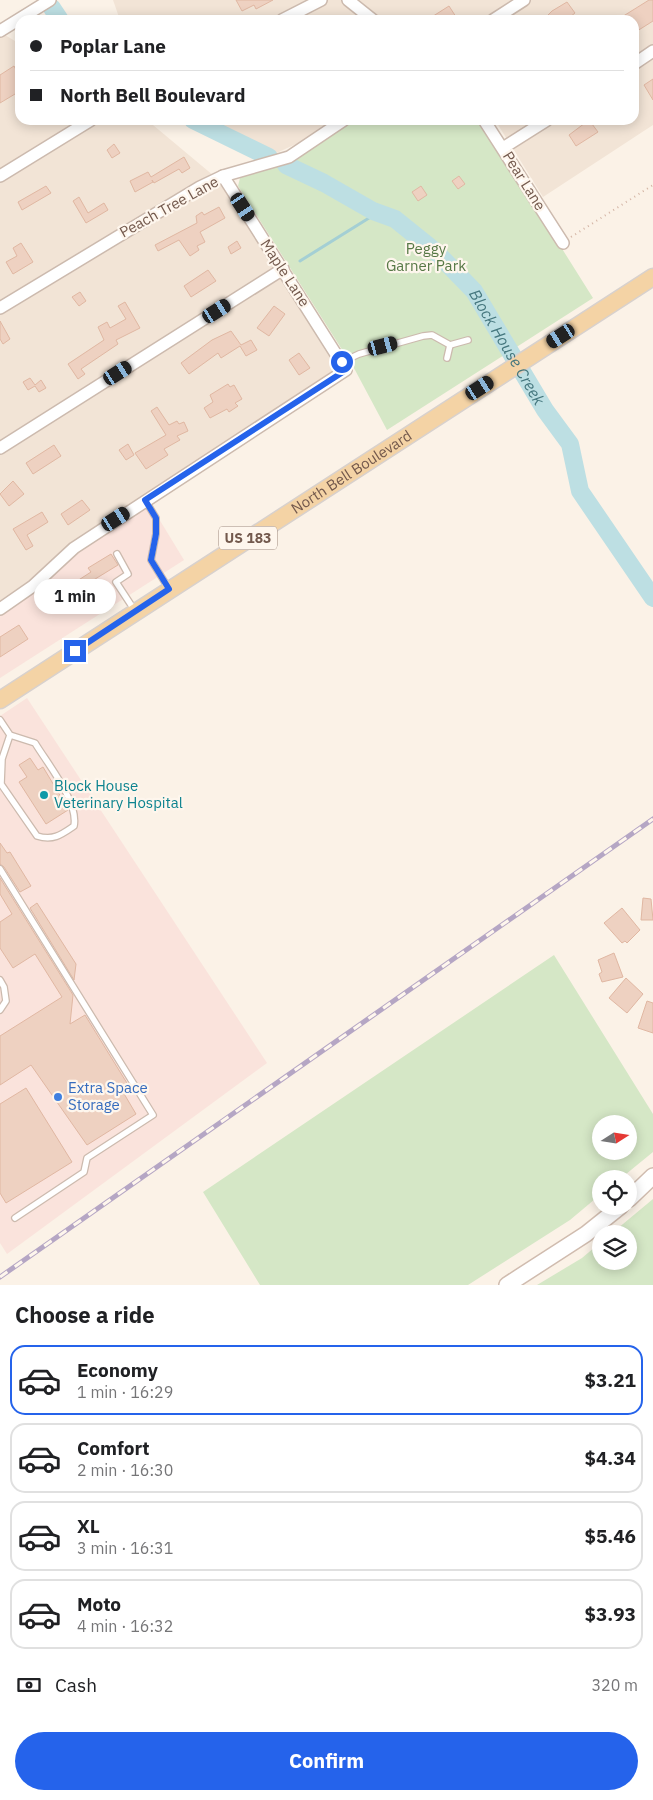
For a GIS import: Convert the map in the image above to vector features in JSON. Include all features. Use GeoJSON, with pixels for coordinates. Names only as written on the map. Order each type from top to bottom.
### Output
{"type":"FeatureCollection","features":[{"type":"Feature","properties":{"kind":"main road","name":"North Bell Boulevard"},"geometry":{"type":"LineString","coordinates":[[0,700],[653,277]]}},
{"type":"Feature","properties":{"kind":"street"},"geometry":{"type":"LineString","coordinates":[[26,15],[50,0]]}},
{"type":"Feature","properties":{"kind":"street"},"geometry":{"type":"LineString","coordinates":[[292,15],[321,0]]}},
{"type":"Feature","properties":{"kind":"street"},"geometry":{"type":"LineString","coordinates":[[348,0],[368,15]]}},
{"type":"Feature","properties":{"kind":"street"},"geometry":{"type":"LineString","coordinates":[[501,15],[524,0]]}},
{"type":"Feature","properties":{"kind":"street"},"geometry":{"type":"LineString","coordinates":[[0,31],[15,22]]}},
{"type":"Feature","properties":{"kind":"street"},"geometry":{"type":"LineString","coordinates":[[639,61],[653,52]]}},
{"type":"Feature","properties":{"kind":"street"},"geometry":{"type":"LineString","coordinates":[[0,176],[83,125]]}},
{"type":"Feature","properties":{"kind":"street","name":"Peach Tree Lane"},"geometry":{"type":"LineString","coordinates":[[0,308],[200,187],[223,176],[289,157],[337,125]]}},
{"type":"Feature","properties":{"kind":"street","name":"Pear Lane"},"geometry":{"type":"LineString","coordinates":[[487,125],[563,243]]}},
{"type":"Feature","properties":{"kind":"street"},"geometry":{"type":"LineString","coordinates":[[503,148],[538,125]]}},
{"type":"Feature","properties":{"kind":"street","name":"Maple Lane"},"geometry":{"type":"LineString","coordinates":[[223,176],[344,366]]}},
{"type":"Feature","properties":{"kind":"street"},"geometry":{"type":"LineString","coordinates":[[0,448],[283,269]]}},
{"type":"Feature","properties":{"kind":"street"},"geometry":{"type":"LineString","coordinates":[[0,609],[33,586],[74,548],[344,366]]}},
{"type":"Feature","properties":{"kind":"street"},"geometry":{"type":"LineString","coordinates":[[637,1191],[653,1176]]}},
{"type":"Feature","properties":{"kind":"street"},"geometry":{"type":"LineString","coordinates":[[507,1285],[586,1234],[610,1215]]}},
{"type":"Feature","properties":{"kind":"lane"},"geometry":{"type":"LineString","coordinates":[[344,366],[358,354],[423,336],[432,335],[450,346],[468,340]]}},
{"type":"Feature","properties":{"kind":"lane"},"geometry":{"type":"LineString","coordinates":[[447,358],[450,346]]}},
{"type":"Feature","properties":{"kind":"lane"},"geometry":{"type":"LineString","coordinates":[[145,500],[156,518],[156,534],[151,560],[169,589]]}},
{"type":"Feature","properties":{"kind":"lane"},"geometry":{"type":"LineString","coordinates":[[117,554],[128,574],[116,582],[135,611]]}},
{"type":"Feature","properties":{"kind":"lane"},"geometry":{"type":"LineString","coordinates":[[0,720],[10,735],[35,743],[70,800],[76,816],[74,826],[59,836],[47,839],[37,836],[1,784],[2,759],[10,735]]}},
{"type":"Feature","properties":{"kind":"lane"},"geometry":{"type":"LineString","coordinates":[[0,869],[153,1115],[87,1158],[84,1172],[15,1218]]}},
{"type":"Feature","properties":{"kind":"lane"},"geometry":{"type":"LineString","coordinates":[[0,980],[4,987],[6,1001],[0,1010]]}},
{"type":"Feature","properties":{"kind":"path"},"geometry":{"type":"LineString","coordinates":[[563,243],[653,185]]}},
{"type":"Feature","properties":{"kind":"shaded area"},"geometry":{"type":"Polygon","coordinates":[[[113,0],[653,0],[653,125],[543,197],[498,125],[639,125],[639,15],[118,15],[113,0]]]}},
{"type":"Feature","properties":{"kind":"shaded area"},"geometry":{"type":"Polygon","coordinates":[[[0,32],[15,41],[15,125],[153,125],[214,176],[224,187],[279,270],[337,368],[73,542],[29,582],[0,603],[0,32]]]}},
{"type":"Feature","properties":{"kind":"shaded area"},"geometry":{"type":"Polygon","coordinates":[[[211,125],[328,125],[307,139],[272,155],[211,125]]]}},
{"type":"Feature","properties":{"kind":"shaded area"},"geometry":{"type":"Polygon","coordinates":[[[145,496],[184,560],[0,678],[0,603],[29,582],[73,542],[145,496]]]}},
{"type":"Feature","properties":{"kind":"shaded area"},"geometry":{"type":"Polygon","coordinates":[[[27,698],[267,1063],[7,1254],[0,1243],[0,716],[27,698]]]}},
{"type":"Feature","properties":{"kind":"green space","name":"Peggy Garner Park"},"geometry":{"type":"Polygon","coordinates":[[[346,125],[481,125],[500,150],[593,298],[387,430],[355,370],[238,186],[240,178],[245,175],[290,162],[346,125]]]}},
{"type":"Feature","properties":{"kind":"green space"},"geometry":{"type":"Polygon","coordinates":[[[554,955],[653,1114],[653,1152],[631,1170],[592,1170],[592,1202],[570,1220],[468,1285],[260,1285],[203,1192],[554,955]]]}},
{"type":"Feature","properties":{"kind":"green space"},"geometry":{"type":"Polygon","coordinates":[[[653,1199],[653,1285],[537,1285],[582,1258],[592,1250],[592,1270],[637,1270],[637,1225],[622,1225],[634,1215],[637,1215],[637,1212],[653,1199]]]}},
{"type":"Feature","properties":{"kind":"building"},"geometry":{"type":"Polygon","coordinates":[[[236,0],[273,0],[256,9],[254,5],[242,11],[236,0]]]}},
{"type":"Feature","properties":{"kind":"building"},"geometry":{"type":"Polygon","coordinates":[[[649,0],[653,0],[653,21],[639,30],[639,15],[625,15],[649,0]]]}},
{"type":"Feature","properties":{"kind":"building"},"geometry":{"type":"Polygon","coordinates":[[[567,2],[575,13],[572,15],[548,15],[567,2]]]}},
{"type":"Feature","properties":{"kind":"building"},"geometry":{"type":"Polygon","coordinates":[[[449,6],[455,15],[435,15],[449,6]]]}},
{"type":"Feature","properties":{"kind":"building"},"geometry":{"type":"Polygon","coordinates":[[[14,66],[15,94],[0,103],[0,75],[14,66]]]}},
{"type":"Feature","properties":{"kind":"building"},"geometry":{"type":"Polygon","coordinates":[[[653,79],[653,100],[644,85],[653,79]]]}},
{"type":"Feature","properties":{"kind":"building"},"geometry":{"type":"Polygon","coordinates":[[[582,125],[593,125],[598,132],[576,146],[569,135],[582,125]]]}},
{"type":"Feature","properties":{"kind":"building"},"geometry":{"type":"Polygon","coordinates":[[[114,144],[120,153],[112,158],[107,150],[114,144]]]}},
{"type":"Feature","properties":{"kind":"building"},"geometry":{"type":"Polygon","coordinates":[[[184,157],[190,168],[182,173],[179,169],[154,183],[152,180],[153,182],[135,192],[130,181],[148,172],[151,177],[184,157]]]}},
{"type":"Feature","properties":{"kind":"building"},"geometry":{"type":"Polygon","coordinates":[[[459,176],[465,184],[458,189],[452,181],[459,176]]]}},
{"type":"Feature","properties":{"kind":"building"},"geometry":{"type":"Polygon","coordinates":[[[46,186],[51,193],[22,210],[18,202],[46,186]]]}},
{"type":"Feature","properties":{"kind":"building"},"geometry":{"type":"Polygon","coordinates":[[[421,186],[427,195],[418,201],[412,192],[421,186]]]}},
{"type":"Feature","properties":{"kind":"building"},"geometry":{"type":"Polygon","coordinates":[[[79,197],[88,213],[104,203],[108,210],[86,223],[73,201],[79,197]]]}},
{"type":"Feature","properties":{"kind":"building"},"geometry":{"type":"Polygon","coordinates":[[[219,207],[225,218],[200,232],[205,242],[197,246],[199,250],[190,256],[179,240],[158,251],[155,245],[197,223],[196,216],[202,212],[204,215],[219,207]]]}},
{"type":"Feature","properties":{"kind":"building"},"geometry":{"type":"Polygon","coordinates":[[[237,241],[241,248],[231,254],[228,247],[237,241]]]}},
{"type":"Feature","properties":{"kind":"building"},"geometry":{"type":"Polygon","coordinates":[[[21,243],[33,262],[13,274],[6,262],[17,256],[13,248],[21,243]]]}},
{"type":"Feature","properties":{"kind":"building"},"geometry":{"type":"Polygon","coordinates":[[[208,270],[216,281],[191,297],[184,286],[208,270]]]}},
{"type":"Feature","properties":{"kind":"building"},"geometry":{"type":"Polygon","coordinates":[[[80,292],[86,301],[79,306],[72,297],[80,292]]]}},
{"type":"Feature","properties":{"kind":"building"},"geometry":{"type":"Polygon","coordinates":[[[125,302],[140,328],[116,340],[118,344],[81,369],[85,374],[78,379],[68,364],[104,340],[98,327],[107,322],[110,328],[126,319],[118,306],[125,302]]]}},
{"type":"Feature","properties":{"kind":"building"},"geometry":{"type":"Polygon","coordinates":[[[274,306],[285,314],[269,336],[257,328],[274,306]]]}},
{"type":"Feature","properties":{"kind":"building"},"geometry":{"type":"Polygon","coordinates":[[[0,321],[10,339],[3,344],[0,339],[0,321]]]}},
{"type":"Feature","properties":{"kind":"building"},"geometry":{"type":"Polygon","coordinates":[[[231,331],[241,345],[251,340],[257,350],[246,356],[240,346],[221,358],[218,353],[189,374],[181,363],[212,340],[231,331]]]}},
{"type":"Feature","properties":{"kind":"building"},"geometry":{"type":"Polygon","coordinates":[[[299,353],[310,368],[299,375],[289,360],[299,353]]]}},
{"type":"Feature","properties":{"kind":"building"},"geometry":{"type":"Polygon","coordinates":[[[30,378],[35,385],[41,380],[46,388],[39,392],[35,386],[28,390],[23,382],[30,378]]]}},
{"type":"Feature","properties":{"kind":"building"},"geometry":{"type":"Polygon","coordinates":[[[228,384],[230,387],[234,385],[242,399],[235,403],[238,406],[229,412],[227,409],[210,418],[204,408],[213,402],[210,395],[228,384]]]}},
{"type":"Feature","properties":{"kind":"building"},"geometry":{"type":"Polygon","coordinates":[[[157,407],[169,425],[177,421],[179,424],[184,422],[188,431],[177,436],[180,440],[164,449],[168,455],[146,469],[135,453],[166,435],[151,411],[157,407]]]}},
{"type":"Feature","properties":{"kind":"building"},"geometry":{"type":"Polygon","coordinates":[[[128,444],[134,455],[126,460],[119,450],[128,444]]]}},
{"type":"Feature","properties":{"kind":"building"},"geometry":{"type":"Polygon","coordinates":[[[54,445],[61,456],[33,474],[26,463],[54,445]]]}},
{"type":"Feature","properties":{"kind":"building"},"geometry":{"type":"Polygon","coordinates":[[[13,481],[24,494],[9,506],[0,494],[13,481]]]}},
{"type":"Feature","properties":{"kind":"building"},"geometry":{"type":"Polygon","coordinates":[[[82,500],[90,510],[68,525],[61,514],[82,500]]]}},
{"type":"Feature","properties":{"kind":"building"},"geometry":{"type":"Polygon","coordinates":[[[42,512],[48,522],[27,535],[33,546],[26,550],[13,529],[42,512]]]}},
{"type":"Feature","properties":{"kind":"building"},"geometry":{"type":"Polygon","coordinates":[[[111,554],[118,565],[87,584],[93,594],[74,607],[63,590],[91,572],[88,568],[111,554]]]}},
{"type":"Feature","properties":{"kind":"building"},"geometry":{"type":"Polygon","coordinates":[[[19,625],[28,639],[0,657],[0,637],[19,625]]]}},
{"type":"Feature","properties":{"kind":"building","name":"Block House Veterinary Hospital"},"geometry":{"type":"Polygon","coordinates":[[[30,758],[38,770],[43,767],[68,810],[46,824],[19,782],[27,777],[19,765],[30,758]]]}},
{"type":"Feature","properties":{"kind":"building"},"geometry":{"type":"Polygon","coordinates":[[[0,843],[7,853],[10,852],[31,886],[20,892],[4,867],[0,864],[0,843]]]}},
{"type":"Feature","properties":{"kind":"building"},"geometry":{"type":"Polygon","coordinates":[[[0,878],[73,995],[70,1024],[85,1015],[130,1088],[123,1092],[136,1114],[87,1145],[31,1065],[0,1085],[0,1036],[62,997],[35,954],[13,968],[0,948],[0,922],[12,914],[0,894],[0,878]]]}},
{"type":"Feature","properties":{"kind":"building"},"geometry":{"type":"Polygon","coordinates":[[[643,898],[651,899],[653,920],[641,920],[643,898]]]}},
{"type":"Feature","properties":{"kind":"building"},"geometry":{"type":"Polygon","coordinates":[[[37,903],[76,964],[74,980],[30,908],[37,903]]]}},
{"type":"Feature","properties":{"kind":"building"},"geometry":{"type":"Polygon","coordinates":[[[622,908],[640,930],[627,943],[625,941],[622,943],[604,923],[622,908]]]}},
{"type":"Feature","properties":{"kind":"building"},"geometry":{"type":"Polygon","coordinates":[[[614,953],[623,977],[602,982],[599,974],[602,972],[598,960],[614,953]]]}},
{"type":"Feature","properties":{"kind":"building"},"geometry":{"type":"Polygon","coordinates":[[[626,978],[643,994],[627,1013],[609,998],[626,978]]]}},
{"type":"Feature","properties":{"kind":"building"},"geometry":{"type":"Polygon","coordinates":[[[647,1001],[653,1003],[653,1033],[638,1028],[647,1001]]]}},
{"type":"Feature","properties":{"kind":"building"},"geometry":{"type":"Polygon","coordinates":[[[26,1088],[72,1162],[6,1203],[0,1193],[0,1104],[26,1088]]]}},
{"type":"Feature","properties":{"kind":"waterway","name":"Block House Creek"},"geometry":{"type":"LineString","coordinates":[[52,8],[57,15]]}},
{"type":"Feature","properties":{"kind":"waterway","name":"Block House Creek"},"geometry":{"type":"LineString","coordinates":[[203,125],[269,157]]}},
{"type":"Feature","properties":{"kind":"waterway","name":"Block House Creek"},"geometry":{"type":"LineString","coordinates":[[286,165],[324,183],[373,211],[395,219],[436,252],[474,291],[545,410],[570,444],[580,491],[653,598]]}},
{"type":"Feature","properties":{"kind":"waterway"},"geometry":{"type":"LineString","coordinates":[[300,261],[377,213]]}},
{"type":"Feature","properties":{"kind":"railway"},"geometry":{"type":"LineString","coordinates":[[0,1277],[653,819]]}},
{"type":"Feature","properties":{"kind":"place","name":"Block House Veterinary Hospital"},"geometry":{"type":"Point","coordinates":[44,795]}},
{"type":"Feature","properties":{"kind":"place","name":"Extra Space Storage"},"geometry":{"type":"Point","coordinates":[58,1097]}},
{"type":"Feature","properties":{"kind":"route"},"geometry":{"type":"LineString","coordinates":[[75,651],[169,589],[151,560],[150,555],[156,534],[156,518],[145,500],[346,370],[342,362]]}}]}
